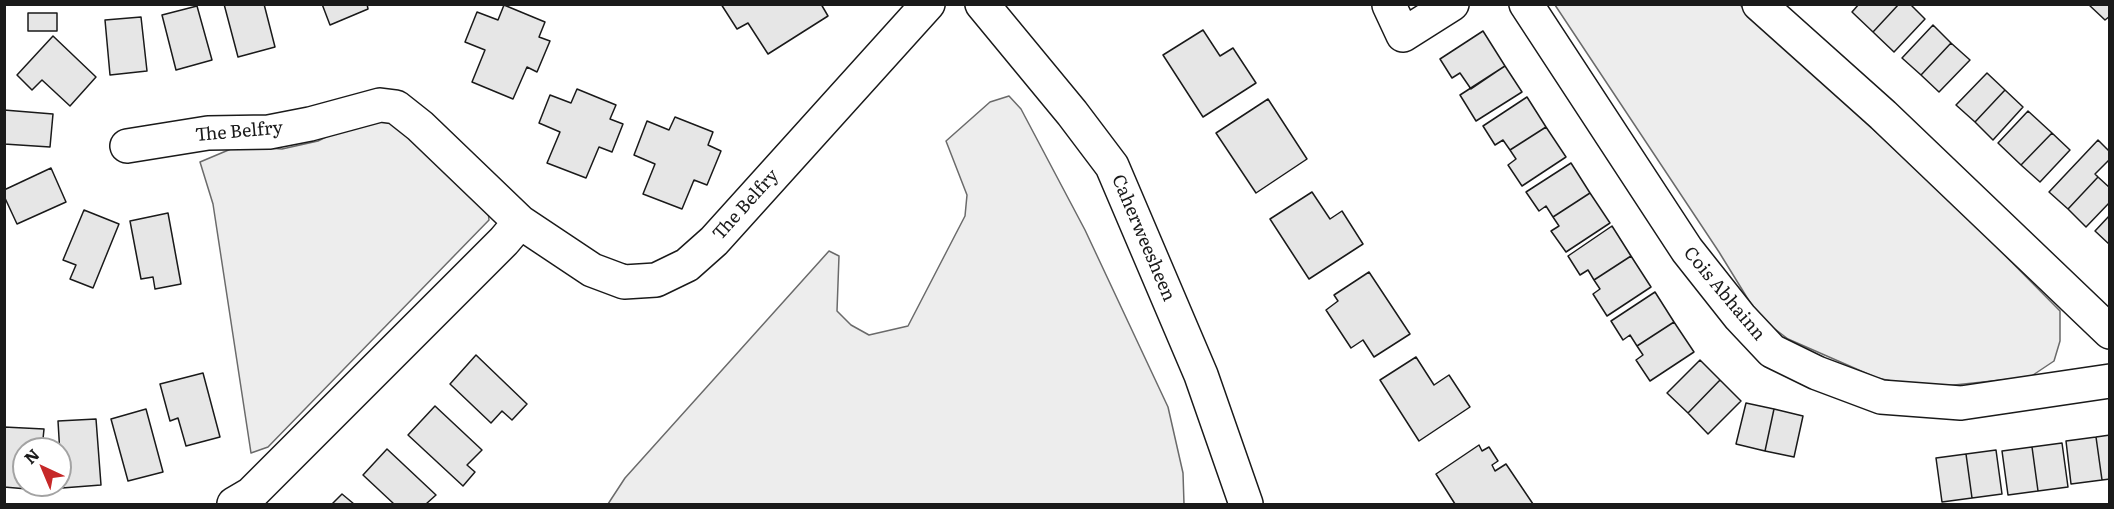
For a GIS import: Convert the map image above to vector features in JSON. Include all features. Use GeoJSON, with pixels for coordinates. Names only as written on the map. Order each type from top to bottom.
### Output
{"type":"FeatureCollection","features":[{"type":"Feature","properties":{"kind":"street","name":"Caherweesheen"},"geometry":{"type":"LineString","coordinates":[[982,4],[1072,113],[1112,166],[1201,375],[1246,504]]}},
{"type":"Feature","properties":{"kind":"street"},"geometry":{"type":"LineString","coordinates":[[1389,5],[1403,35],[1452,4]]}},
{"type":"Feature","properties":{"kind":"street","name":"Cois Abhainn"},"geometry":{"type":"LineString","coordinates":[[1526,4],[1687,250],[1740,317],[1772,351],[1817,373],[1881,397],[1960,403],[2109,381]]}},
{"type":"Feature","properties":{"kind":"street"},"geometry":{"type":"LineString","coordinates":[[1759,4],[1883,116],[2109,332]]}},
{"type":"Feature","properties":{"kind":"street","name":"The Belfry"},"geometry":{"type":"LineString","coordinates":[[127,146],[208,133],[269,132],[310,124],[380,105],[396,107],[420,126],[520,222],[592,270],[624,282],[656,280],[687,265],[714,241],[923,6]]}},
{"type":"Feature","properties":{"kind":"street"},"geometry":{"type":"LineString","coordinates":[[234,504],[251,494],[504,241],[520,222]]}},
{"type":"Feature","properties":{"kind":"shaded area"},"geometry":{"type":"Polygon","coordinates":[[[1555,5],[1740,5],[1966,216],[2060,311],[2060,341],[2054,361],[2030,377],[1926,388],[1877,378],[1788,339],[1759,317],[1719,252],[1555,5]]]}},
{"type":"Feature","properties":{"kind":"shaded area"},"geometry":{"type":"Polygon","coordinates":[[[1009,96],[1021,109],[1085,230],[1168,407],[1183,473],[1184,504],[608,504],[625,478],[829,251],[839,256],[837,311],[851,325],[869,335],[908,326],[965,216],[967,195],[946,141],[990,102],[1009,96]]]}},
{"type":"Feature","properties":{"kind":"shaded area"},"geometry":{"type":"Polygon","coordinates":[[[384,114],[488,211],[489,220],[268,447],[251,453],[213,204],[200,162],[238,146],[282,149],[318,141],[354,123],[384,114]]]}},
{"type":"Feature","properties":{"kind":"building"},"geometry":{"type":"Polygon","coordinates":[[[224,4],[264,4],[275,47],[238,57],[224,4]]]}},
{"type":"Feature","properties":{"kind":"building"},"geometry":{"type":"Polygon","coordinates":[[[322,4],[367,4],[368,9],[330,25],[322,4]]]}},
{"type":"Feature","properties":{"kind":"building"},"geometry":{"type":"Polygon","coordinates":[[[721,4],[821,4],[828,16],[768,54],[748,23],[737,29],[721,4]]]}},
{"type":"Feature","properties":{"kind":"building"},"geometry":{"type":"Polygon","coordinates":[[[1859,4],[1899,4],[1873,32],[1852,12],[1859,4]]]}},
{"type":"Feature","properties":{"kind":"building"},"geometry":{"type":"Polygon","coordinates":[[[1899,4],[1910,4],[1925,19],[1894,52],[1873,32],[1899,4]]]}},
{"type":"Feature","properties":{"kind":"building"},"geometry":{"type":"Polygon","coordinates":[[[2088,4],[2110,4],[2110,16],[2105,20],[2088,4]]]}},
{"type":"Feature","properties":{"kind":"building"},"geometry":{"type":"Polygon","coordinates":[[[504,5],[545,22],[539,37],[550,41],[537,72],[527,67],[513,99],[472,82],[485,50],[465,42],[477,12],[498,20],[504,5]]]}},
{"type":"Feature","properties":{"kind":"building"},"geometry":{"type":"Polygon","coordinates":[[[197,6],[212,60],[176,70],[162,15],[197,6]]]}},
{"type":"Feature","properties":{"kind":"building"},"geometry":{"type":"Polygon","coordinates":[[[28,13],[57,13],[57,31],[28,31],[28,13]]]}},
{"type":"Feature","properties":{"kind":"building"},"geometry":{"type":"Polygon","coordinates":[[[141,17],[147,71],[110,75],[105,20],[141,17]]]}},
{"type":"Feature","properties":{"kind":"building"},"geometry":{"type":"Polygon","coordinates":[[[1933,25],[1951,43],[1921,75],[1902,58],[1933,25]]]}},
{"type":"Feature","properties":{"kind":"building"},"geometry":{"type":"Polygon","coordinates":[[[1203,30],[1220,56],[1233,48],[1256,83],[1203,117],[1163,55],[1203,30]]]}},
{"type":"Feature","properties":{"kind":"building"},"geometry":{"type":"Polygon","coordinates":[[[1483,31],[1505,66],[1471,89],[1460,73],[1452,78],[1440,59],[1483,31]]]}},
{"type":"Feature","properties":{"kind":"building"},"geometry":{"type":"Polygon","coordinates":[[[53,36],[96,77],[70,106],[42,80],[32,90],[17,75],[53,36]]]}},
{"type":"Feature","properties":{"kind":"building"},"geometry":{"type":"Polygon","coordinates":[[[1951,43],[1970,60],[1939,92],[1921,75],[1951,43]]]}},
{"type":"Feature","properties":{"kind":"building"},"geometry":{"type":"Polygon","coordinates":[[[1505,66],[1522,92],[1476,121],[1460,95],[1505,66]]]}},
{"type":"Feature","properties":{"kind":"building"},"geometry":{"type":"Polygon","coordinates":[[[1987,73],[2005,90],[1975,122],[1956,105],[1987,73]]]}},
{"type":"Feature","properties":{"kind":"building"},"geometry":{"type":"Polygon","coordinates":[[[577,89],[616,105],[610,119],[623,124],[612,152],[599,147],[586,178],[547,163],[560,132],[539,123],[550,95],[571,103],[577,89]]]}},
{"type":"Feature","properties":{"kind":"building"},"geometry":{"type":"Polygon","coordinates":[[[2005,90],[2023,107],[1993,140],[1975,122],[2005,90]]]}},
{"type":"Feature","properties":{"kind":"building"},"geometry":{"type":"Polygon","coordinates":[[[1527,97],[1546,127],[1510,150],[1503,140],[1495,145],[1483,126],[1527,97]]]}},
{"type":"Feature","properties":{"kind":"building"},"geometry":{"type":"Polygon","coordinates":[[[1268,99],[1307,159],[1256,193],[1216,133],[1268,99]]]}},
{"type":"Feature","properties":{"kind":"building"},"geometry":{"type":"Polygon","coordinates":[[[4,110],[53,114],[50,147],[4,144],[4,110]]]}},
{"type":"Feature","properties":{"kind":"building"},"geometry":{"type":"Polygon","coordinates":[[[2028,111],[2052,133],[2021,165],[1998,143],[2028,111]]]}},
{"type":"Feature","properties":{"kind":"building"},"geometry":{"type":"Polygon","coordinates":[[[675,117],[713,132],[708,145],[721,151],[707,185],[694,180],[682,209],[643,194],[655,164],[634,155],[647,121],[669,130],[675,117]]]}},
{"type":"Feature","properties":{"kind":"building"},"geometry":{"type":"Polygon","coordinates":[[[1546,127],[1566,157],[1522,186],[1508,165],[1516,159],[1510,150],[1546,127]]]}},
{"type":"Feature","properties":{"kind":"building"},"geometry":{"type":"Polygon","coordinates":[[[2052,133],[2070,150],[2040,182],[2021,165],[2052,133]]]}},
{"type":"Feature","properties":{"kind":"building"},"geometry":{"type":"Polygon","coordinates":[[[2098,140],[2110,152],[2110,159],[2095,174],[2098,177],[2068,209],[2049,192],[2098,140]]]}},
{"type":"Feature","properties":{"kind":"building"},"geometry":{"type":"Polygon","coordinates":[[[1571,163],[1590,193],[1553,217],[1546,206],[1539,211],[1526,192],[1571,163]]]}},
{"type":"Feature","properties":{"kind":"building"},"geometry":{"type":"Polygon","coordinates":[[[51,168],[66,202],[17,224],[4,196],[4,190],[51,168]]]}},
{"type":"Feature","properties":{"kind":"building"},"geometry":{"type":"Polygon","coordinates":[[[2098,177],[2110,188],[2110,202],[2086,227],[2068,209],[2098,177]]]}},
{"type":"Feature","properties":{"kind":"building"},"geometry":{"type":"Polygon","coordinates":[[[1312,192],[1330,219],[1342,211],[1363,244],[1309,279],[1270,219],[1312,192]]]}},
{"type":"Feature","properties":{"kind":"building"},"geometry":{"type":"Polygon","coordinates":[[[1590,193],[1610,223],[1566,252],[1551,231],[1559,226],[1553,217],[1590,193]]]}},
{"type":"Feature","properties":{"kind":"building"},"geometry":{"type":"Polygon","coordinates":[[[84,210],[119,224],[93,288],[70,279],[76,265],[63,260],[84,210]]]}},
{"type":"Feature","properties":{"kind":"building"},"geometry":{"type":"Polygon","coordinates":[[[168,213],[181,284],[155,289],[153,277],[141,279],[130,221],[168,213]]]}},
{"type":"Feature","properties":{"kind":"building"},"geometry":{"type":"Polygon","coordinates":[[[2110,215],[2110,245],[2095,231],[2110,215]]]}},
{"type":"Feature","properties":{"kind":"building"},"geometry":{"type":"Polygon","coordinates":[[[1612,226],[1631,256],[1594,280],[1588,270],[1580,275],[1568,256],[1612,226]]]}},
{"type":"Feature","properties":{"kind":"building"},"geometry":{"type":"Polygon","coordinates":[[[1631,256],[1651,287],[1607,316],[1593,294],[1600,289],[1594,280],[1631,256]]]}},
{"type":"Feature","properties":{"kind":"building"},"geometry":{"type":"Polygon","coordinates":[[[1369,272],[1410,334],[1374,357],[1363,340],[1351,348],[1326,310],[1338,301],[1334,295],[1369,272]]]}},
{"type":"Feature","properties":{"kind":"building"},"geometry":{"type":"Polygon","coordinates":[[[1655,292],[1674,322],[1637,346],[1630,335],[1623,340],[1611,321],[1655,292]]]}},
{"type":"Feature","properties":{"kind":"building"},"geometry":{"type":"Polygon","coordinates":[[[1674,322],[1694,352],[1650,381],[1636,360],[1643,355],[1637,346],[1674,322]]]}},
{"type":"Feature","properties":{"kind":"building"},"geometry":{"type":"Polygon","coordinates":[[[476,355],[527,404],[512,420],[502,411],[491,423],[450,384],[476,355]]]}},
{"type":"Feature","properties":{"kind":"building"},"geometry":{"type":"Polygon","coordinates":[[[1416,357],[1434,385],[1449,375],[1470,407],[1419,441],[1380,380],[1416,357]]]}},
{"type":"Feature","properties":{"kind":"building"},"geometry":{"type":"Polygon","coordinates":[[[1700,360],[1720,380],[1688,413],[1667,393],[1700,360]]]}},
{"type":"Feature","properties":{"kind":"building"},"geometry":{"type":"Polygon","coordinates":[[[203,373],[220,437],[186,446],[178,418],[170,421],[160,384],[203,373]]]}},
{"type":"Feature","properties":{"kind":"building"},"geometry":{"type":"Polygon","coordinates":[[[1720,380],[1741,401],[1708,434],[1688,413],[1720,380]]]}},
{"type":"Feature","properties":{"kind":"building"},"geometry":{"type":"Polygon","coordinates":[[[1746,403],[1774,409],[1765,451],[1736,444],[1746,403]]]}},
{"type":"Feature","properties":{"kind":"building"},"geometry":{"type":"Polygon","coordinates":[[[435,406],[482,450],[467,465],[475,472],[463,486],[408,435],[435,406]]]}},
{"type":"Feature","properties":{"kind":"building"},"geometry":{"type":"Polygon","coordinates":[[[146,409],[163,472],[128,481],[111,419],[146,409]]]}},
{"type":"Feature","properties":{"kind":"building"},"geometry":{"type":"Polygon","coordinates":[[[1774,409],[1803,416],[1794,457],[1765,451],[1774,409]]]}},
{"type":"Feature","properties":{"kind":"building"},"geometry":{"type":"Polygon","coordinates":[[[96,419],[101,485],[72,487],[72,437],[59,437],[58,421],[96,419]]]}},
{"type":"Feature","properties":{"kind":"building"},"geometry":{"type":"Polygon","coordinates":[[[4,427],[44,429],[43,437],[12,437],[12,488],[4,487],[4,427]]]}},
{"type":"Feature","properties":{"kind":"building"},"geometry":{"type":"Polygon","coordinates":[[[2110,435],[2110,479],[2102,480],[2096,437],[2110,435]]]}},
{"type":"Feature","properties":{"kind":"building"},"geometry":{"type":"Polygon","coordinates":[[[2096,437],[2102,480],[2071,484],[2066,441],[2096,437]]]}},
{"type":"Feature","properties":{"kind":"building"},"geometry":{"type":"Polygon","coordinates":[[[2062,443],[2068,487],[2038,491],[2032,447],[2062,443]]]}},
{"type":"Feature","properties":{"kind":"building"},"geometry":{"type":"Polygon","coordinates":[[[1479,445],[1482,451],[1489,447],[1498,461],[1492,465],[1495,471],[1506,464],[1533,504],[1455,504],[1436,474],[1479,445]]]}},
{"type":"Feature","properties":{"kind":"building"},"geometry":{"type":"Polygon","coordinates":[[[2032,447],[2038,491],[2008,495],[2002,451],[2032,447]]]}},
{"type":"Feature","properties":{"kind":"building"},"geometry":{"type":"Polygon","coordinates":[[[387,449],[436,495],[426,504],[394,504],[363,475],[387,449]]]}},
{"type":"Feature","properties":{"kind":"building"},"geometry":{"type":"Polygon","coordinates":[[[1996,450],[2002,494],[1972,498],[1966,454],[1996,450]]]}},
{"type":"Feature","properties":{"kind":"building"},"geometry":{"type":"Polygon","coordinates":[[[1966,454],[1972,498],[1942,502],[1936,458],[1966,454]]]}},
{"type":"Feature","properties":{"kind":"building"},"geometry":{"type":"Polygon","coordinates":[[[342,494],[354,504],[332,504],[342,494]]]}}]}
